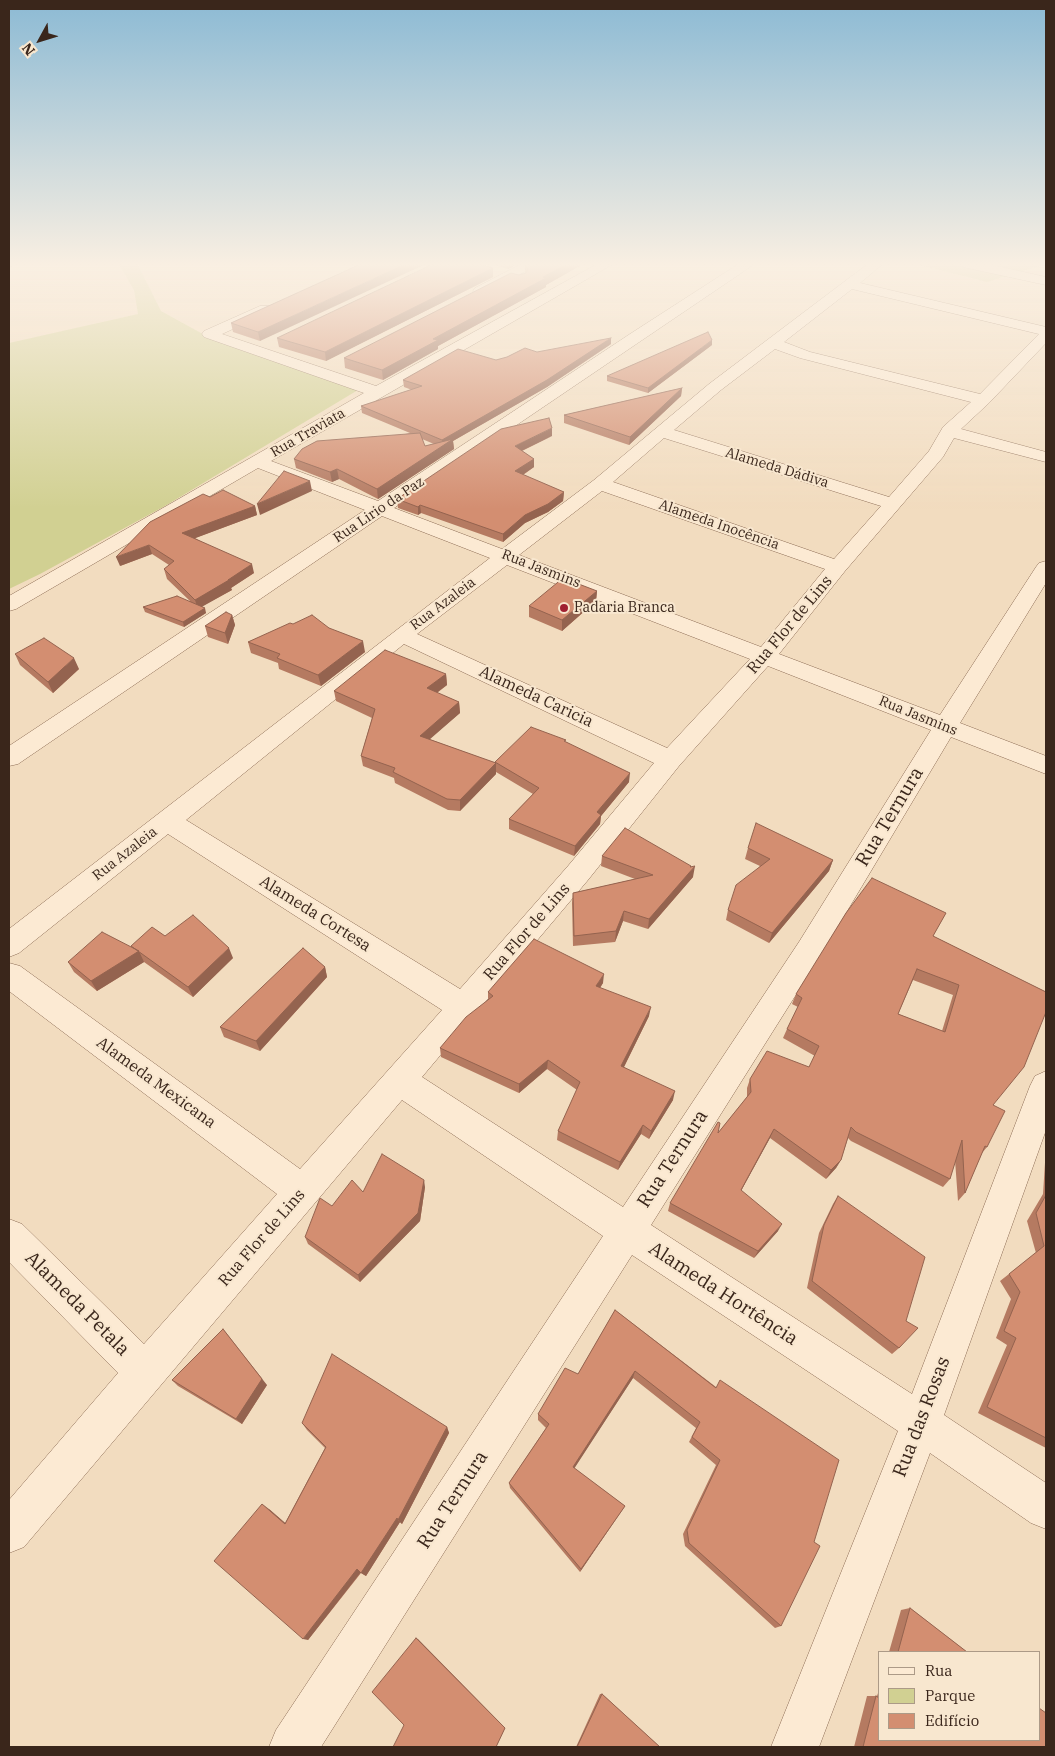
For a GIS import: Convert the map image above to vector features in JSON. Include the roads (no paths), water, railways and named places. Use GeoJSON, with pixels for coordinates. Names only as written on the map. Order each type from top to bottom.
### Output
{"type":"FeatureCollection","features":[{"type":"Feature","properties":{"kind":"street"},"geometry":{"type":"LineString","coordinates":[[238,345],[377,392]]}},
{"type":"Feature","properties":{"kind":"street"},"geometry":{"type":"LineString","coordinates":[[254,351],[266,345]]}},
{"type":"Feature","properties":{"kind":"street","name":"Rua Traviata"},"geometry":{"type":"LineString","coordinates":[[9,606],[377,392],[462,345]]}},
{"type":"Feature","properties":{"kind":"street","name":"Rua Lirio da Paz"},"geometry":{"type":"LineString","coordinates":[[9,758],[623,345]]}},
{"type":"Feature","properties":{"kind":"street","name":"Rua Azaleia"},"geometry":{"type":"LineString","coordinates":[[9,945],[402,635],[600,484],[661,432],[772,345]]}},
{"type":"Feature","properties":{"kind":"street"},"geometry":{"type":"LineString","coordinates":[[779,345],[805,355],[983,400]]}},
{"type":"Feature","properties":{"kind":"street","name":"Rua Flor de Lins"},"geometry":{"type":"LineString","coordinates":[[9,1532],[145,1372],[578,873],[670,760],[766,655],[838,567],[936,453],[949,431],[983,400],[1035,345]]}},
{"type":"Feature","properties":{"kind":"street"},"geometry":{"type":"LineString","coordinates":[[318,373],[336,364]]}},
{"type":"Feature","properties":{"kind":"street"},"geometry":{"type":"LineString","coordinates":[[949,431],[1046,457]]}},
{"type":"Feature","properties":{"kind":"street","name":"Alameda Dádiva"},"geometry":{"type":"LineString","coordinates":[[661,432],[892,504]]}},
{"type":"Feature","properties":{"kind":"street","name":"Rua Jasmins"},"geometry":{"type":"LineString","coordinates":[[258,462],[766,655],[945,727],[1046,764]]}},
{"type":"Feature","properties":{"kind":"street","name":"Alameda Inocência"},"geometry":{"type":"LineString","coordinates":[[600,484],[838,567]]}},
{"type":"Feature","properties":{"kind":"street","name":"Rua Ternura"},"geometry":{"type":"LineString","coordinates":[[294,1747],[809,950],[945,727],[1046,567]]}},
{"type":"Feature","properties":{"kind":"street","name":"Alameda Caricia"},"geometry":{"type":"LineString","coordinates":[[402,635],[670,760]]}},
{"type":"Feature","properties":{"kind":"street","name":"Alameda Cortesa"},"geometry":{"type":"LineString","coordinates":[[168,821],[463,1007]]}},
{"type":"Feature","properties":{"kind":"street","name":"Alameda Mexicana"},"geometry":{"type":"LineString","coordinates":[[9,975],[303,1192]]}},
{"type":"Feature","properties":{"kind":"street","name":"Alameda Hortência"},"geometry":{"type":"LineString","coordinates":[[399,1080],[921,1423],[1046,1508]]}},
{"type":"Feature","properties":{"kind":"street","name":"Rua das Rosas"},"geometry":{"type":"LineString","coordinates":[[795,1747],[921,1423],[1046,1086]]}},
{"type":"Feature","properties":{"kind":"street","name":"Alameda Petala"},"geometry":{"type":"LineString","coordinates":[[9,1237],[145,1372]]}},
{"type":"Feature","properties":{"kind":"place","name":"Padaria Branca"},"geometry":{"type":"Point","coordinates":[564,608]}}]}
